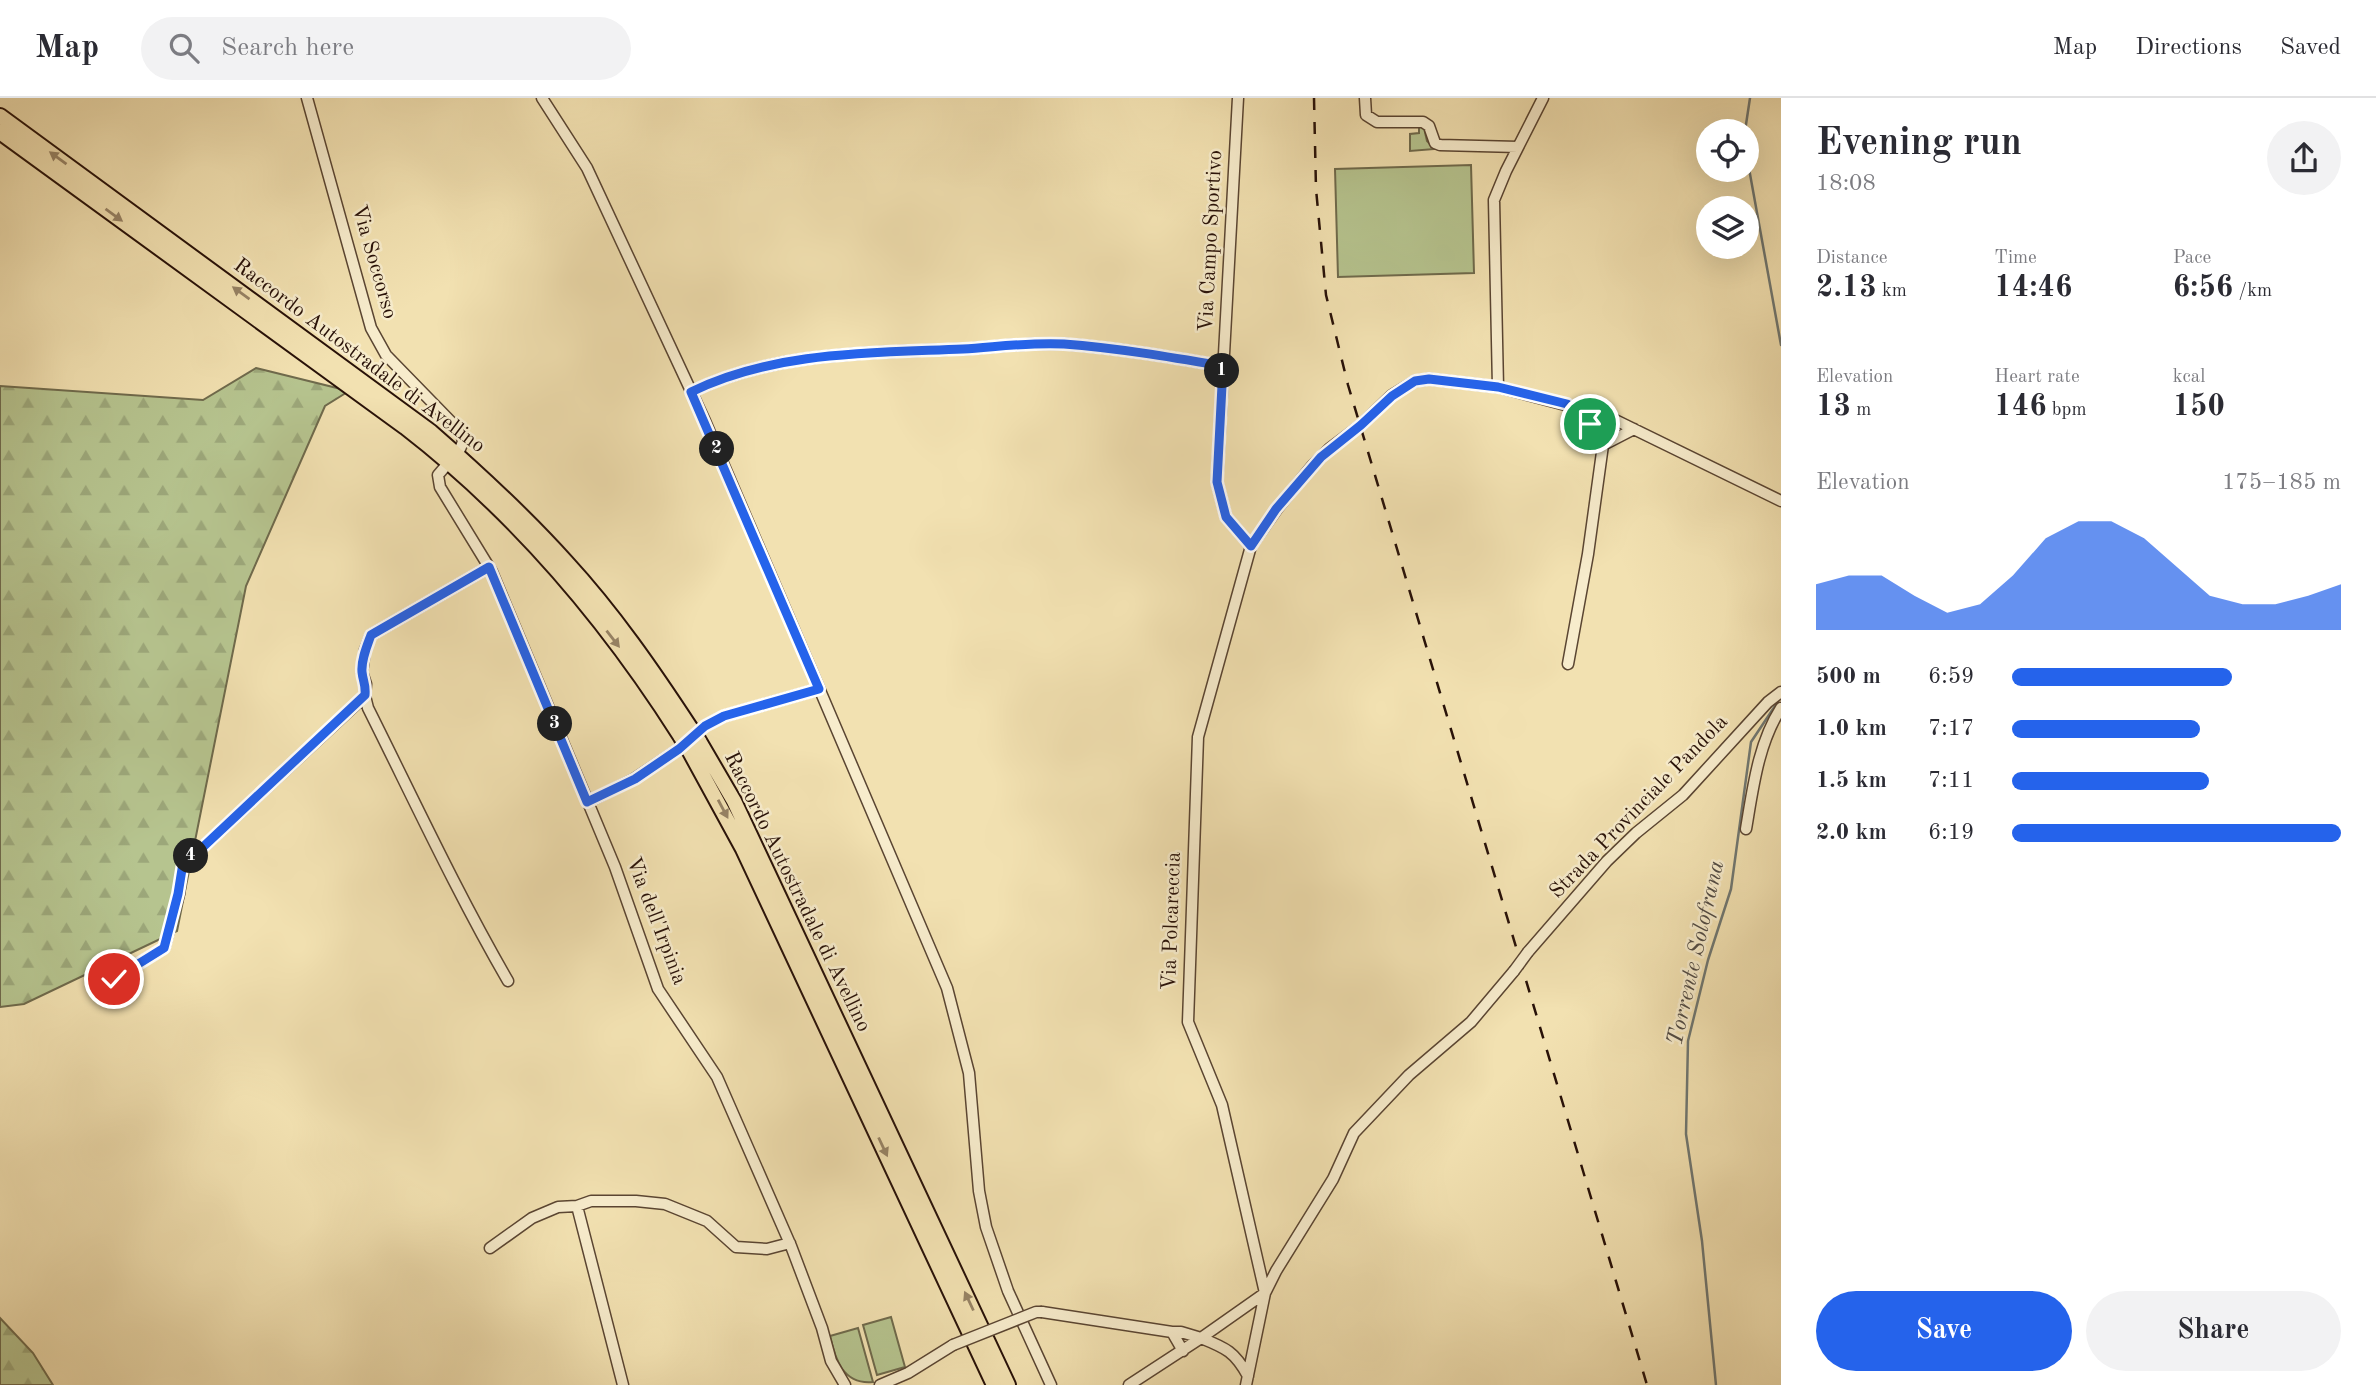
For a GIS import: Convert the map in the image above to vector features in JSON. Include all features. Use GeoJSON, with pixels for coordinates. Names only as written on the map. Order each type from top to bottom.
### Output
{"type":"FeatureCollection","features":[{"type":"Feature","properties":{"kind":"highway","name":"Raccordo Autostradale di Avellino"},"geometry":{"type":"LineString","coordinates":[[0,116],[431,432],[478,473],[567,562],[628,637],[690,739],[994,1385]]}},
{"type":"Feature","properties":{"kind":"highway","name":"Raccordo Autostradale di Avellino"},"geometry":{"type":"LineString","coordinates":[[0,132],[405,427],[456,469],[523,534],[573,588],[690,739],[734,801],[1008,1385]]}},
{"type":"Feature","properties":{"kind":"street","name":"Via Soccorso"},"geometry":{"type":"LineString","coordinates":[[307,98],[371,328],[386,355],[461,432],[463,442],[460,449]]}},
{"type":"Feature","properties":{"kind":"street"},"geometry":{"type":"LineString","coordinates":[[542,98],[587,168],[691,392],[947,988],[970,1073],[979,1191],[986,1227],[1008,1291],[1051,1385]]}},
{"type":"Feature","properties":{"kind":"street","name":"Via Campo Sportivo"},"geometry":{"type":"LineString","coordinates":[[1238,98],[1217,482],[1226,517],[1251,546]]}},
{"type":"Feature","properties":{"kind":"street"},"geometry":{"type":"LineString","coordinates":[[1365,98],[1366,115],[1377,122],[1423,122],[1429,126],[1435,143],[1440,145],[1518,147]]}},
{"type":"Feature","properties":{"kind":"street"},"geometry":{"type":"LineString","coordinates":[[1498,387],[1494,200],[1544,98]]}},
{"type":"Feature","properties":{"kind":"street"},"geometry":{"type":"LineString","coordinates":[[691,392],[711,382],[748,370],[844,354],[1061,344],[1154,354],[1223,366]]}},
{"type":"Feature","properties":{"kind":"street"},"geometry":{"type":"LineString","coordinates":[[1251,546],[1276,509],[1329,449],[1361,425],[1392,396],[1415,381],[1429,379],[1498,387],[1607,416],[1781,501]]}},
{"type":"Feature","properties":{"kind":"street"},"geometry":{"type":"LineString","coordinates":[[1567,404],[1590,424],[1603,445]]}},
{"type":"Feature","properties":{"kind":"street"},"geometry":{"type":"LineString","coordinates":[[1568,664],[1588,554],[1607,416]]}},
{"type":"Feature","properties":{"kind":"street"},"geometry":{"type":"LineString","coordinates":[[1603,445],[1634,429]]}},
{"type":"Feature","properties":{"kind":"street","name":"Via dell'Irpinia"},"geometry":{"type":"LineString","coordinates":[[444,468],[438,475],[440,487],[489,567],[615,867],[658,989],[717,1077],[790,1243],[822,1328],[831,1361],[845,1385]]}},
{"type":"Feature","properties":{"kind":"street","name":"Via Polcareccia"},"geometry":{"type":"LineString","coordinates":[[1251,546],[1198,737],[1188,1022],[1222,1105],[1265,1293]]}},
{"type":"Feature","properties":{"kind":"street"},"geometry":{"type":"LineString","coordinates":[[489,567],[371,635],[365,650],[362,672],[368,709],[470,915],[508,981]]}},
{"type":"Feature","properties":{"kind":"street"},"geometry":{"type":"LineString","coordinates":[[587,802],[635,779],[679,749],[705,726],[724,716],[819,689]]}},
{"type":"Feature","properties":{"kind":"street","name":"Strada Provinciale Pandola"},"geometry":{"type":"LineString","coordinates":[[1265,1293],[1276,1270],[1333,1179],[1354,1133],[1409,1075],[1471,1022],[1607,861],[1636,833],[1683,795],[1768,702],[1781,692]]}},
{"type":"Feature","properties":{"kind":"street"},"geometry":{"type":"LineString","coordinates":[[99,988],[164,948],[183,863],[365,695]]}},
{"type":"Feature","properties":{"kind":"street"},"geometry":{"type":"LineString","coordinates":[[1746,830],[1761,751],[1781,708]]}},
{"type":"Feature","properties":{"kind":"street"},"geometry":{"type":"LineString","coordinates":[[490,1248],[532,1218],[558,1207],[578,1206],[590,1201],[665,1204],[707,1221],[736,1247],[767,1250],[790,1243]]}},
{"type":"Feature","properties":{"kind":"street"},"geometry":{"type":"LineString","coordinates":[[578,1206],[623,1385]]}},
{"type":"Feature","properties":{"kind":"street"},"geometry":{"type":"LineString","coordinates":[[1129,1385],[1265,1293]]}},
{"type":"Feature","properties":{"kind":"street"},"geometry":{"type":"LineString","coordinates":[[1247,1380],[1265,1293]]}},
{"type":"Feature","properties":{"kind":"street"},"geometry":{"type":"LineString","coordinates":[[880,1385],[908,1373],[953,1345],[1000,1324],[1036,1312],[1190,1334],[1226,1347],[1239,1360],[1247,1380]]}},
{"type":"Feature","properties":{"kind":"street"},"geometry":{"type":"LineString","coordinates":[[1172,1332],[1182,1351]]}},
{"type":"Feature","properties":{"kind":"street"},"geometry":{"type":"LineString","coordinates":[[1043,1364],[1061,1385]]}},
{"type":"Feature","properties":{"kind":"green space"},"geometry":{"type":"Polygon","coordinates":[[[1419,125],[1424,128],[1427,141],[1435,149],[1410,151],[1410,134],[1419,133],[1419,125]]]}},
{"type":"Feature","properties":{"kind":"green space"},"geometry":{"type":"Polygon","coordinates":[[[1471,165],[1474,273],[1338,277],[1335,169],[1471,165]]]}},
{"type":"Feature","properties":{"kind":"green space"},"geometry":{"type":"Polygon","coordinates":[[[256,368],[349,391],[325,406],[246,586],[177,931],[24,1004],[0,1007],[0,386],[203,400],[256,368]]]}},
{"type":"Feature","properties":{"kind":"green space"},"geometry":{"type":"Polygon","coordinates":[[[891,1317],[905,1367],[877,1375],[863,1325],[891,1317]]]}},
{"type":"Feature","properties":{"kind":"green space"},"geometry":{"type":"Polygon","coordinates":[[[0,1318],[33,1353],[53,1385],[0,1385],[0,1318]]]}},
{"type":"Feature","properties":{"kind":"green space"},"geometry":{"type":"Polygon","coordinates":[[[858,1328],[873,1382],[863,1382],[848,1375],[842,1369],[832,1345],[830,1336],[858,1328]]]}},
{"type":"Feature","properties":{"kind":"waterway","name":"Torrente Solofrana"},"geometry":{"type":"LineString","coordinates":[[1747,119],[1750,98]]}},
{"type":"Feature","properties":{"kind":"waterway","name":"Torrente Solofrana"},"geometry":{"type":"LineString","coordinates":[[1751,182],[1781,345]]}},
{"type":"Feature","properties":{"kind":"waterway","name":"Torrente Solofrana"},"geometry":{"type":"LineString","coordinates":[[1716,1385],[1702,1241],[1686,1134],[1688,1041],[1708,960],[1731,889],[1751,742],[1777,703]]}},
{"type":"Feature","properties":{"kind":"railway"},"geometry":{"type":"LineString","coordinates":[[1314,98],[1316,189],[1326,295],[1348,385],[1647,1385]]}},
{"type":"Feature","properties":{"kind":"route"},"geometry":{"type":"LineString","coordinates":[[114,979],[164,948],[173,919],[183,863],[365,695],[366,684],[362,672],[365,650],[371,635],[489,567],[587,802],[635,779],[679,749],[705,726],[724,716],[819,689],[691,392],[711,382],[748,370],[844,354],[1061,344],[1154,354],[1223,366],[1217,482],[1226,517],[1251,546],[1276,509],[1321,457],[1392,396],[1415,381],[1429,379],[1498,387],[1567,404],[1590,424]]}}]}
